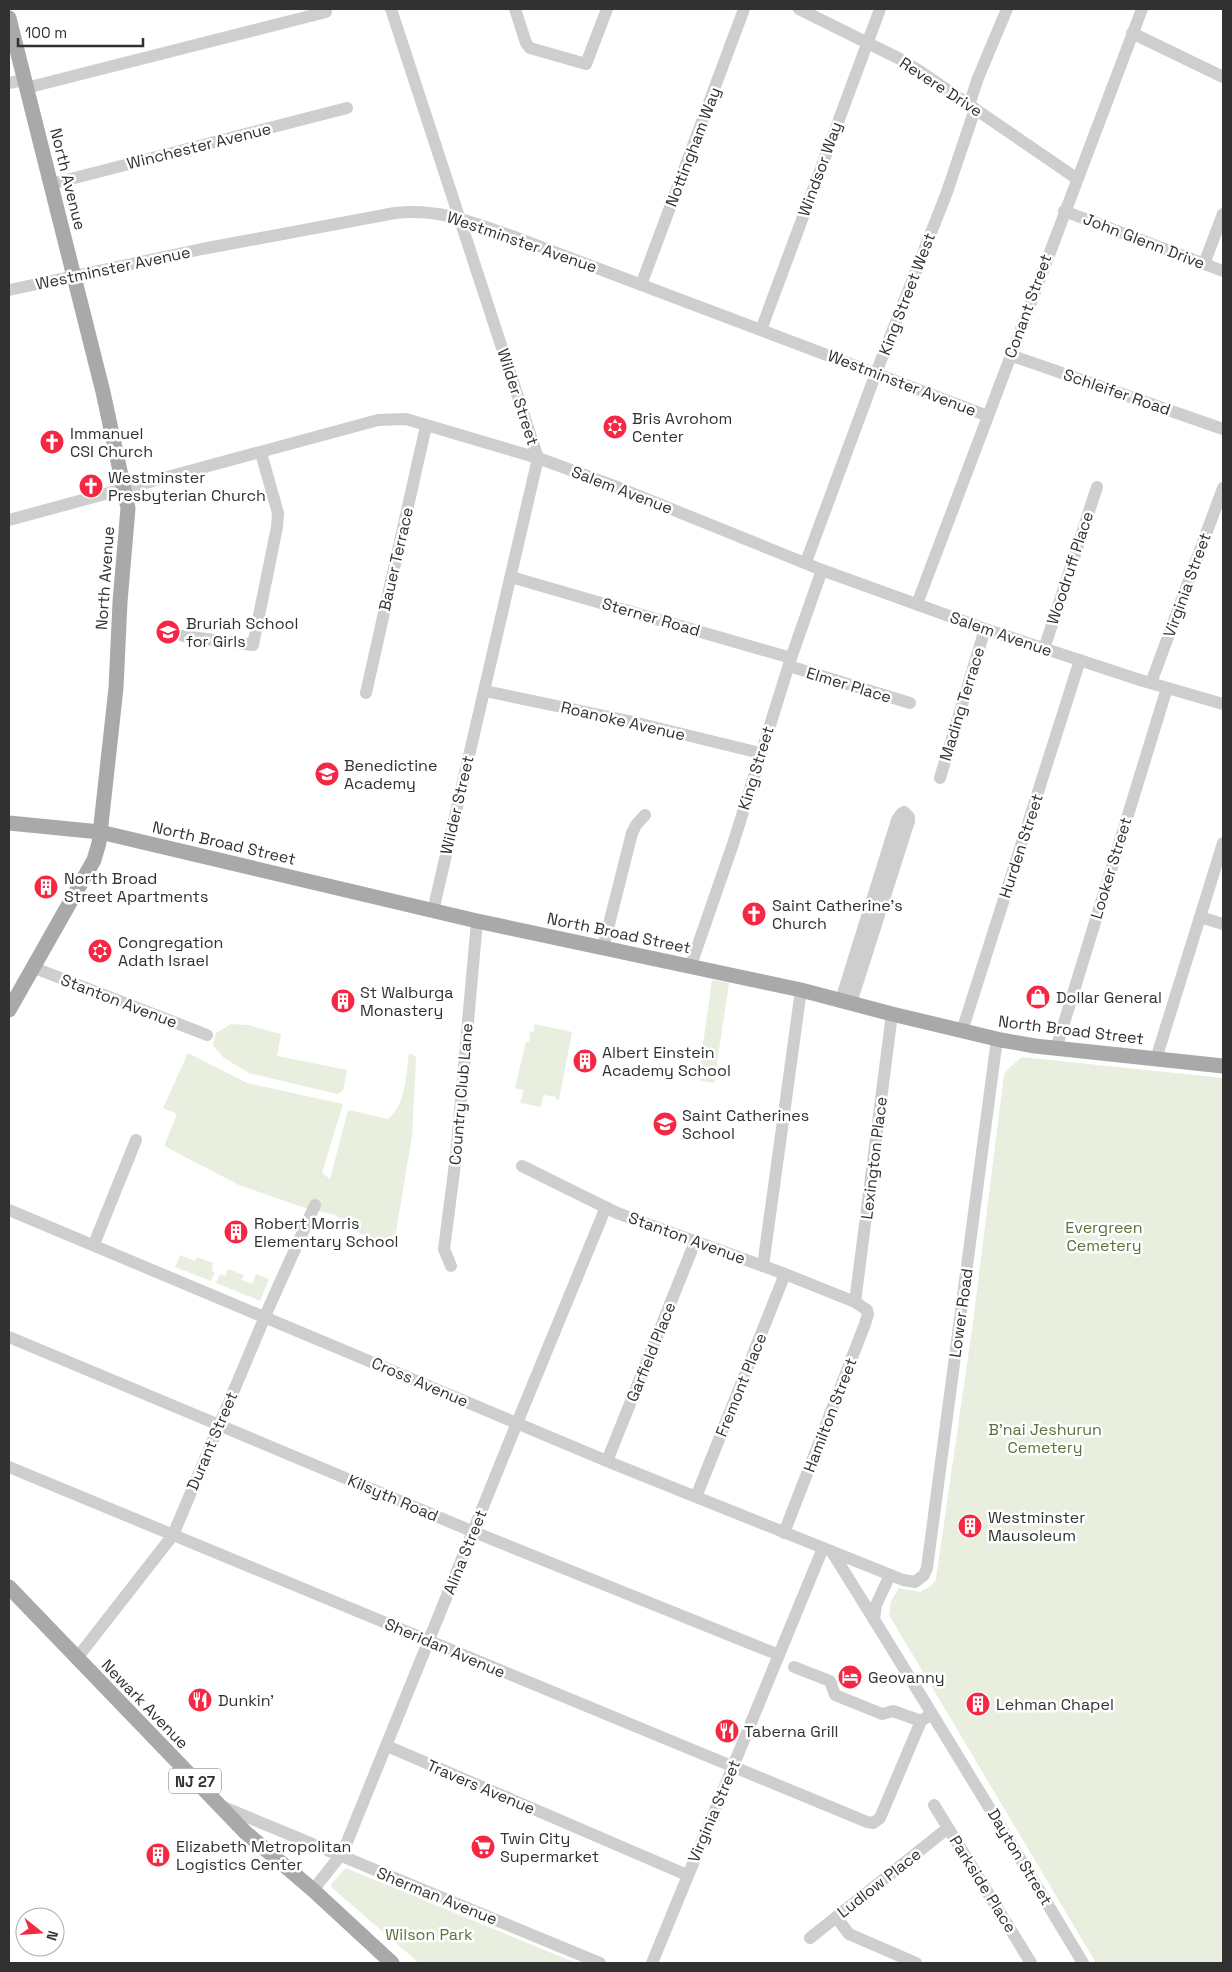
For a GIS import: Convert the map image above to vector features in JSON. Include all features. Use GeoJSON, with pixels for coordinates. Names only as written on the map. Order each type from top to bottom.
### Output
{"type":"FeatureCollection","features":[{"type":"Feature","properties":{"kind":"main road","name":"North Avenue"},"geometry":{"type":"LineString","coordinates":[[9,18],[103,392],[128,508],[120,602],[116,688],[100,832],[94,860],[9,1010]]}},
{"type":"Feature","properties":{"kind":"main road","name":"North Broad Street"},"geometry":{"type":"LineString","coordinates":[[9,823],[100,832],[477,921],[801,990],[997,1039],[1056,1048],[1223,1066]]}},
{"type":"Feature","properties":{"kind":"main road","name":"Newark Avenue"},"geometry":{"type":"LineString","coordinates":[[9,1587],[245,1832],[313,1890],[392,1963]]}},
{"type":"Feature","properties":{"kind":"street","name":"Wilder Street"},"geometry":{"type":"LineString","coordinates":[[391,9],[538,458],[433,911]]}},
{"type":"Feature","properties":{"kind":"street"},"geometry":{"type":"LineString","coordinates":[[515,9],[526,43],[530,48],[586,64],[607,9]]}},
{"type":"Feature","properties":{"kind":"street","name":"Nottingham Way"},"geometry":{"type":"LineString","coordinates":[[641,285],[744,9]]}},
{"type":"Feature","properties":{"kind":"street","name":"Revere Drive"},"geometry":{"type":"LineString","coordinates":[[799,9],[906,63],[1076,178]]}},
{"type":"Feature","properties":{"kind":"street","name":"Windsor Way"},"geometry":{"type":"LineString","coordinates":[[761,330],[880,9]]}},
{"type":"Feature","properties":{"kind":"street","name":"King Street West"},"geometry":{"type":"LineString","coordinates":[[806,562],[876,373],[947,192],[972,107],[978,78],[1007,9]]}},
{"type":"Feature","properties":{"kind":"street","name":"Conant Street"},"geometry":{"type":"LineString","coordinates":[[917,604],[1076,178],[1142,9]]}},
{"type":"Feature","properties":{"kind":"street"},"geometry":{"type":"LineString","coordinates":[[9,83],[25,84],[326,12]]}},
{"type":"Feature","properties":{"kind":"street"},"geometry":{"type":"LineString","coordinates":[[1132,33],[1223,77]]}},
{"type":"Feature","properties":{"kind":"street","name":"Winchester Avenue"},"geometry":{"type":"LineString","coordinates":[[52,184],[347,108]]}},
{"type":"Feature","properties":{"kind":"street","name":"John Glenn Drive"},"geometry":{"type":"LineString","coordinates":[[1064,211],[1223,271]]}},
{"type":"Feature","properties":{"kind":"street","name":"Westminster Avenue"},"geometry":{"type":"LineString","coordinates":[[9,290],[202,249],[395,212],[434,212],[459,218],[641,285],[988,416]]}},
{"type":"Feature","properties":{"kind":"street"},"geometry":{"type":"LineString","coordinates":[[1204,264],[1223,214]]}},
{"type":"Feature","properties":{"kind":"street","name":"Schleifer Road"},"geometry":{"type":"LineString","coordinates":[[1010,355],[1223,429]]}},
{"type":"Feature","properties":{"kind":"street","name":"Salem Avenue"},"geometry":{"type":"LineString","coordinates":[[9,520],[378,420],[406,419],[538,458],[617,487],[822,570],[985,629],[1151,683],[1223,704]]}},
{"type":"Feature","properties":{"kind":"street","name":"Bauer Terrace"},"geometry":{"type":"LineString","coordinates":[[366,693],[426,426]]}},
{"type":"Feature","properties":{"kind":"street"},"geometry":{"type":"LineString","coordinates":[[183,636],[253,644],[277,527],[278,513],[261,453]]}},
{"type":"Feature","properties":{"kind":"street","name":"Woodruff Place"},"geometry":{"type":"LineString","coordinates":[[1044,649],[1097,487]]}},
{"type":"Feature","properties":{"kind":"street","name":"Virginia Street"},"geometry":{"type":"LineString","coordinates":[[1151,683],[1223,488]]}},
{"type":"Feature","properties":{"kind":"street","name":"King Street"},"geometry":{"type":"LineString","coordinates":[[691,966],[733,844],[760,753],[822,570]]}},
{"type":"Feature","properties":{"kind":"street","name":"Sterner Road"},"geometry":{"type":"LineString","coordinates":[[511,577],[790,662]]}},
{"type":"Feature","properties":{"kind":"street","name":"Mading Terrace"},"geometry":{"type":"LineString","coordinates":[[940,778],[985,629]]}},
{"type":"Feature","properties":{"kind":"street","name":"Hurden Street"},"geometry":{"type":"LineString","coordinates":[[962,1031],[1080,660]]}},
{"type":"Feature","properties":{"kind":"street","name":"Elmer Place"},"geometry":{"type":"LineString","coordinates":[[790,662],[910,703]]}},
{"type":"Feature","properties":{"kind":"street","name":"Looker Street"},"geometry":{"type":"LineString","coordinates":[[1056,1048],[1167,688]]}},
{"type":"Feature","properties":{"kind":"street","name":"Roanoke Avenue"},"geometry":{"type":"LineString","coordinates":[[484,691],[629,721],[760,753]]}},
{"type":"Feature","properties":{"kind":"street"},"geometry":{"type":"LineString","coordinates":[[603,948],[632,833],[645,815]]}},
{"type":"Feature","properties":{"kind":"street"},"geometry":{"type":"LineString","coordinates":[[1156,1059],[1223,843]]}},
{"type":"Feature","properties":{"kind":"street"},"geometry":{"type":"LineString","coordinates":[[846,1002],[887,873]]}},
{"type":"Feature","properties":{"kind":"street"},"geometry":{"type":"LineString","coordinates":[[1200,917],[1223,924]]}},
{"type":"Feature","properties":{"kind":"street","name":"Country Club Lane"},"geometry":{"type":"LineString","coordinates":[[451,1266],[444,1249],[456,1156],[477,921]]}},
{"type":"Feature","properties":{"kind":"street","name":"Stanton Avenue"},"geometry":{"type":"LineString","coordinates":[[32,967],[207,1035]]}},
{"type":"Feature","properties":{"kind":"street"},"geometry":{"type":"LineString","coordinates":[[763,1266],[801,990]]}},
{"type":"Feature","properties":{"kind":"street","name":"Lexington Place"},"geometry":{"type":"LineString","coordinates":[[855,1302],[892,1014]]}},
{"type":"Feature","properties":{"kind":"street","name":"Lower Road"},"geometry":{"type":"LineString","coordinates":[[915,1582],[924,1575],[928,1562],[997,1039]]}},
{"type":"Feature","properties":{"kind":"street"},"geometry":{"type":"LineString","coordinates":[[94,1244],[136,1140]]}},
{"type":"Feature","properties":{"kind":"street","name":"Stanton Avenue"},"geometry":{"type":"LineString","coordinates":[[522,1166],[606,1207],[855,1302]]}},
{"type":"Feature","properties":{"kind":"street","name":"Durant Street"},"geometry":{"type":"LineString","coordinates":[[77,1658],[173,1534],[265,1316],[315,1205]]}},
{"type":"Feature","properties":{"kind":"street","name":"Alina Street"},"geometry":{"type":"LineString","coordinates":[[313,1890],[340,1856],[606,1207]]}},
{"type":"Feature","properties":{"kind":"street","name":"Cross Avenue"},"geometry":{"type":"LineString","coordinates":[[9,1210],[94,1244],[607,1461],[890,1575],[908,1582],[915,1582]]}},
{"type":"Feature","properties":{"kind":"street","name":"Garfield Place"},"geometry":{"type":"LineString","coordinates":[[607,1461],[695,1242]]}},
{"type":"Feature","properties":{"kind":"street","name":"Fremont Place"},"geometry":{"type":"LineString","coordinates":[[696,1497],[785,1274]]}},
{"type":"Feature","properties":{"kind":"street","name":"Hamilton Street"},"geometry":{"type":"LineString","coordinates":[[784,1532],[865,1324],[868,1314],[867,1310],[855,1302]]}},
{"type":"Feature","properties":{"kind":"street","name":"Kilsyth Road"},"geometry":{"type":"LineString","coordinates":[[9,1336],[218,1426],[779,1655]]}},
{"type":"Feature","properties":{"kind":"street","name":"Sheridan Avenue"},"geometry":{"type":"LineString","coordinates":[[9,1467],[867,1822],[873,1823],[880,1818],[926,1718]]}},
{"type":"Feature","properties":{"kind":"street"},"geometry":{"type":"LineString","coordinates":[[828,1550],[874,1620],[926,1718]]}},
{"type":"Feature","properties":{"kind":"street","name":"Virginia Street"},"geometry":{"type":"LineString","coordinates":[[652,1963],[779,1655],[828,1550]]}},
{"type":"Feature","properties":{"kind":"street"},"geometry":{"type":"LineString","coordinates":[[874,1620],[876,1605],[890,1575]]}},
{"type":"Feature","properties":{"kind":"street"},"geometry":{"type":"LineString","coordinates":[[794,1667],[830,1681],[835,1695],[882,1714],[894,1711],[926,1718]]}},
{"type":"Feature","properties":{"kind":"street","name":"Dayton Street"},"geometry":{"type":"LineString","coordinates":[[926,1718],[956,1751],[1083,1963]]}},
{"type":"Feature","properties":{"kind":"street","name":"Travers Avenue"},"geometry":{"type":"LineString","coordinates":[[386,1746],[687,1875]]}},
{"type":"Feature","properties":{"kind":"street","name":"Parkside Place"},"geometry":{"type":"LineString","coordinates":[[934,1805],[1031,1963]]}},
{"type":"Feature","properties":{"kind":"street","name":"Sherman Avenue"},"geometry":{"type":"LineString","coordinates":[[220,1806],[600,1963]]}},
{"type":"Feature","properties":{"kind":"street","name":"Ludlow Place"},"geometry":{"type":"LineString","coordinates":[[810,1938],[948,1828]]}},
{"type":"Feature","properties":{"kind":"street"},"geometry":{"type":"LineString","coordinates":[[836,1917],[849,1934],[916,1963]]}},
{"type":"Feature","properties":{"kind":"green space"},"geometry":{"type":"Polygon","coordinates":[[[712,980],[729,983],[714,1083],[701,1081],[699,1073],[712,980]]]}},
{"type":"Feature","properties":{"kind":"green space"},"geometry":{"type":"Polygon","coordinates":[[[231,1024],[248,1025],[281,1034],[277,1056],[347,1070],[343,1091],[337,1094],[249,1073],[224,1058],[213,1045],[216,1033],[231,1024]]]}},
{"type":"Feature","properties":{"kind":"green space"},"geometry":{"type":"Polygon","coordinates":[[[534,1024],[572,1032],[559,1100],[556,1097],[543,1095],[541,1107],[520,1103],[524,1090],[515,1088],[526,1041],[529,1042],[530,1031],[534,1032],[534,1024]]]}},
{"type":"Feature","properties":{"kind":"green space"},"geometry":{"type":"Polygon","coordinates":[[[188,1053],[247,1083],[343,1104],[322,1173],[330,1179],[348,1110],[388,1119],[394,1113],[402,1098],[409,1053],[416,1057],[412,1136],[394,1244],[362,1235],[335,1215],[302,1207],[239,1185],[164,1146],[177,1114],[163,1108],[188,1053]]]}},
{"type":"Feature","properties":{"kind":"green space","name":"Evergreen Cemetery"},"geometry":{"type":"Polygon","coordinates":[[[1022,1057],[1223,1078],[1223,1963],[1096,1963],[889,1615],[891,1601],[899,1588],[920,1592],[931,1586],[936,1579],[972,1329],[1004,1075],[1022,1057]]]}},
{"type":"Feature","properties":{"kind":"green space"},"geometry":{"type":"Polygon","coordinates":[[[180,1255],[195,1261],[197,1257],[213,1263],[212,1271],[215,1272],[211,1281],[175,1267],[180,1255]]]}},
{"type":"Feature","properties":{"kind":"green space"},"geometry":{"type":"Polygon","coordinates":[[[228,1269],[244,1275],[242,1280],[252,1284],[256,1274],[269,1279],[260,1301],[216,1283],[220,1274],[225,1276],[228,1269]]]}},
{"type":"Feature","properties":{"kind":"green space","name":"Wilson Park"},"geometry":{"type":"Polygon","coordinates":[[[346,1868],[576,1963],[419,1963],[331,1887],[332,1883],[346,1868]]]}},
{"type":"Feature","properties":{"kind":"place","name":"Bris Avrohom Center"},"geometry":{"type":"Point","coordinates":[615,427]}},
{"type":"Feature","properties":{"kind":"place","name":"Immanuel CSI Church"},"geometry":{"type":"Point","coordinates":[52,442]}},
{"type":"Feature","properties":{"kind":"place","name":"Westminster Presbyterian Church"},"geometry":{"type":"Point","coordinates":[91,486]}},
{"type":"Feature","properties":{"kind":"place","name":"Bruriah School for Girls"},"geometry":{"type":"Point","coordinates":[168,632]}},
{"type":"Feature","properties":{"kind":"place","name":"Benedictine Academy"},"geometry":{"type":"Point","coordinates":[327,774]}},
{"type":"Feature","properties":{"kind":"place","name":"North Broad Street Apartments"},"geometry":{"type":"Point","coordinates":[46,887]}},
{"type":"Feature","properties":{"kind":"place","name":"Saint Catherine's Church"},"geometry":{"type":"Point","coordinates":[754,914]}},
{"type":"Feature","properties":{"kind":"place","name":"Congregation Adath Israel"},"geometry":{"type":"Point","coordinates":[100,951]}},
{"type":"Feature","properties":{"kind":"place","name":"Dollar General"},"geometry":{"type":"Point","coordinates":[1038,997]}},
{"type":"Feature","properties":{"kind":"place","name":"St Walburga Monastery"},"geometry":{"type":"Point","coordinates":[343,1001]}},
{"type":"Feature","properties":{"kind":"place","name":"Albert Einstein Academy School"},"geometry":{"type":"Point","coordinates":[585,1061]}},
{"type":"Feature","properties":{"kind":"place","name":"Saint Catherines School"},"geometry":{"type":"Point","coordinates":[665,1124]}},
{"type":"Feature","properties":{"kind":"place","name":"Robert Morris Elementary School"},"geometry":{"type":"Point","coordinates":[236,1232]}},
{"type":"Feature","properties":{"kind":"place","name":"Westminster Mausoleum"},"geometry":{"type":"Point","coordinates":[970,1526]}},
{"type":"Feature","properties":{"kind":"place","name":"Geovanny"},"geometry":{"type":"Point","coordinates":[850,1677]}},
{"type":"Feature","properties":{"kind":"place","name":"Dunkin'"},"geometry":{"type":"Point","coordinates":[200,1700]}},
{"type":"Feature","properties":{"kind":"place","name":"Lehman Chapel"},"geometry":{"type":"Point","coordinates":[978,1704]}},
{"type":"Feature","properties":{"kind":"place","name":"Taberna Grill"},"geometry":{"type":"Point","coordinates":[727,1731]}},
{"type":"Feature","properties":{"kind":"place","name":"Twin City Supermarket"},"geometry":{"type":"Point","coordinates":[483,1847]}},
{"type":"Feature","properties":{"kind":"place","name":"Elizabeth Metropolitan Logistics Center"},"geometry":{"type":"Point","coordinates":[158,1855]}},
{"type":"Feature","properties":{"kind":"park label","name":"B'nai Jeshurun Cemetery"},"geometry":{"type":"Point","coordinates":[1045,1438]}}]}
